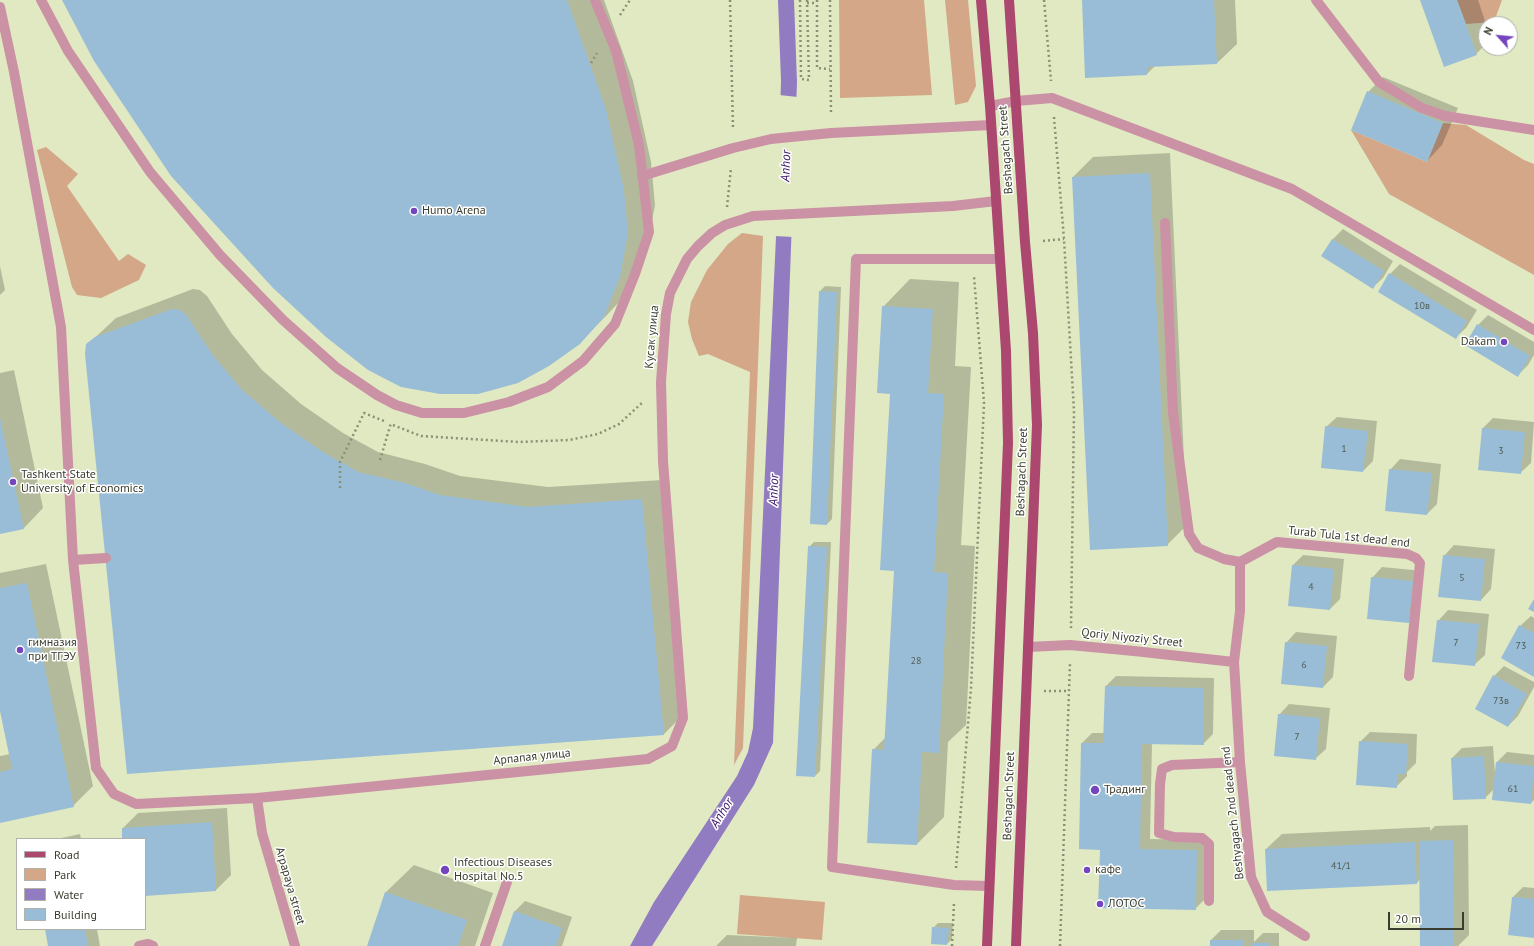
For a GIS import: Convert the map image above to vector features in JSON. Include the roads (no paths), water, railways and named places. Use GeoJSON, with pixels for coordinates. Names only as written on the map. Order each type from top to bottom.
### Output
{"type":"FeatureCollection","features":[{"type":"Feature","properties":{"kind":"main road","name":"Beshagach Street"},"geometry":{"type":"LineString","coordinates":[[981,0],[990,106],[1006,351],[1008,443],[987,946]]}},
{"type":"Feature","properties":{"kind":"main road","name":"Beshagach Street"},"geometry":{"type":"LineString","coordinates":[[1008,0],[1033,333],[1037,425],[1016,946]]}},
{"type":"Feature","properties":{"kind":"street"},"geometry":{"type":"LineString","coordinates":[[41,0],[68,52],[150,172],[220,255],[283,320],[337,368],[377,396],[396,405],[422,413],[464,413],[509,402],[548,387],[583,361],[615,324],[635,274],[649,232],[639,144],[616,51],[595,0]]}},
{"type":"Feature","properties":{"kind":"street"},"geometry":{"type":"LineString","coordinates":[[1316,0],[1379,82],[1422,108],[1445,116],[1534,130]]}},
{"type":"Feature","properties":{"kind":"street","name":"Арпапая улица"},"geometry":{"type":"LineString","coordinates":[[0,7],[61,327],[73,560],[96,768],[114,794],[136,804],[257,798],[648,759],[672,746],[683,718],[671,576]]}},
{"type":"Feature","properties":{"kind":"street"},"geometry":{"type":"LineString","coordinates":[[990,106],[1016,101],[1052,98],[1292,189],[1534,330]]}},
{"type":"Feature","properties":{"kind":"street"},"geometry":{"type":"LineString","coordinates":[[642,176],[733,148],[770,140],[831,133],[991,125]]}},
{"type":"Feature","properties":{"kind":"street","name":"Кусак улица"},"geometry":{"type":"LineString","coordinates":[[671,576],[662,461],[661,382],[666,314],[670,293],[687,259],[712,233],[725,225],[753,216],[953,206],[996,201]]}},
{"type":"Feature","properties":{"kind":"street"},"geometry":{"type":"LineString","coordinates":[[1165,223],[1172,412],[1189,534],[1198,548],[1224,559],[1240,562],[1240,612],[1234,662]]}},
{"type":"Feature","properties":{"kind":"street"},"geometry":{"type":"LineString","coordinates":[[989,886],[954,885],[832,867],[856,259],[999,258]]}},
{"type":"Feature","properties":{"kind":"street","name":"Turab Tula 1st dead end"},"geometry":{"type":"LineString","coordinates":[[1240,562],[1277,542],[1407,554],[1416,558],[1420,563],[1408,676]]}},
{"type":"Feature","properties":{"kind":"street"},"geometry":{"type":"LineString","coordinates":[[73,560],[106,558]]}},
{"type":"Feature","properties":{"kind":"street","name":"Qoriy Niyoziy Street"},"geometry":{"type":"LineString","coordinates":[[1028,647],[1070,645],[1234,662]]}},
{"type":"Feature","properties":{"kind":"street","name":"Beshyagach 2nd dead end"},"geometry":{"type":"LineString","coordinates":[[1234,662],[1240,762],[1251,877],[1267,912],[1305,936]]}},
{"type":"Feature","properties":{"kind":"street"},"geometry":{"type":"LineString","coordinates":[[1209,901],[1209,844],[1202,838],[1174,837],[1159,833],[1160,784],[1162,769],[1172,765],[1240,762]]}},
{"type":"Feature","properties":{"kind":"street","name":"Arpapaya street"},"geometry":{"type":"LineString","coordinates":[[257,798],[262,833],[295,946]]}},
{"type":"Feature","properties":{"kind":"street"},"geometry":{"type":"LineString","coordinates":[[486,946],[508,882]]}},
{"type":"Feature","properties":{"kind":"street"},"geometry":{"type":"LineString","coordinates":[[138,946],[148,944],[152,946]]}},
{"type":"Feature","properties":{"kind":"water","name":"Anhor"},"geometry":{"type":"Polygon","coordinates":[[[778,0],[794,0],[797,82],[773,743],[754,785],[652,946],[630,946],[654,902],[737,776],[748,752],[753,728],[776,237],[781,81],[778,0]]]}},
{"type":"Feature","properties":{"kind":"place","name":"Humo Arena"},"geometry":{"type":"Point","coordinates":[414,211]}},
{"type":"Feature","properties":{"kind":"place","name":"Dakam"},"geometry":{"type":"Point","coordinates":[1504,342]}},
{"type":"Feature","properties":{"kind":"place","name":"Tashkent State University of Economics"},"geometry":{"type":"Point","coordinates":[13,482]}},
{"type":"Feature","properties":{"kind":"place","name":"гимназия при ТГЭУ"},"geometry":{"type":"Point","coordinates":[20,650]}},
{"type":"Feature","properties":{"kind":"place","name":"Традинг"},"geometry":{"type":"Point","coordinates":[1095,790]}},
{"type":"Feature","properties":{"kind":"place","name":"Infectious Diseases Hospital No.5"},"geometry":{"type":"Point","coordinates":[445,870]}},
{"type":"Feature","properties":{"kind":"place","name":"кафе"},"geometry":{"type":"Point","coordinates":[1087,870]}},
{"type":"Feature","properties":{"kind":"place","name":"ЛОТОС"},"geometry":{"type":"Point","coordinates":[1100,904]}}]}
